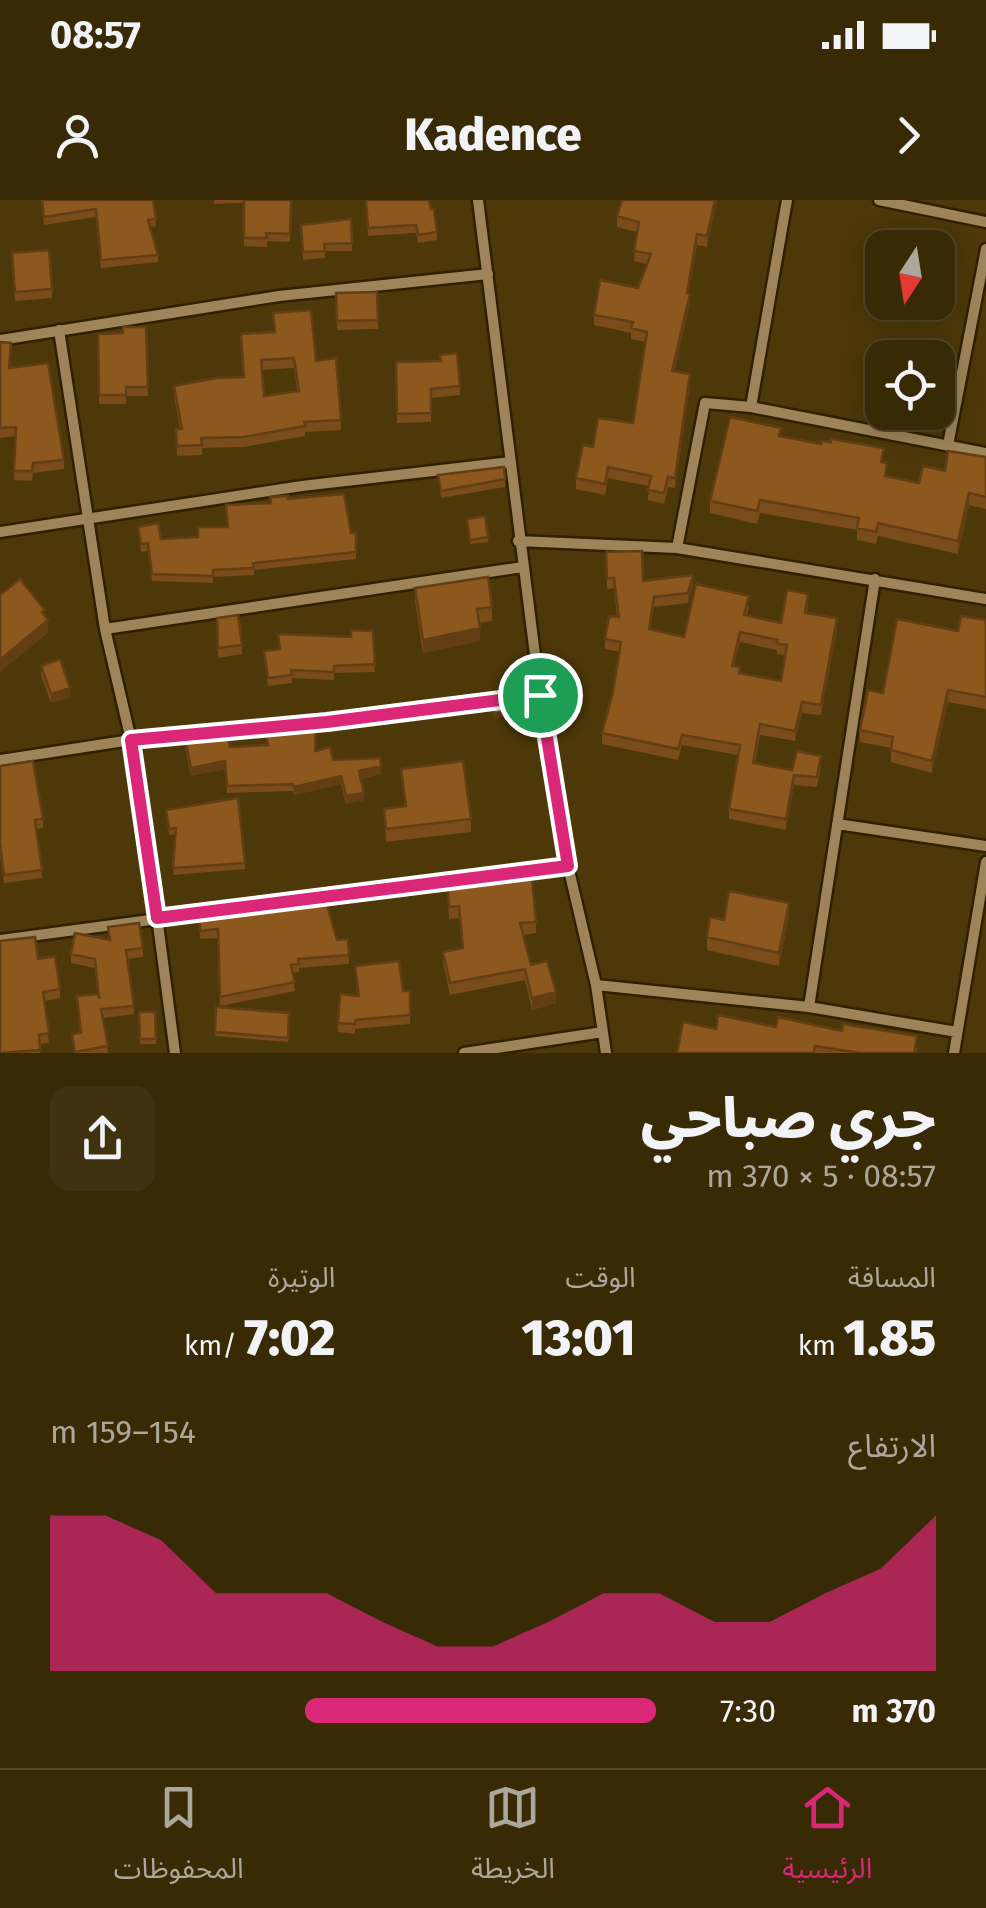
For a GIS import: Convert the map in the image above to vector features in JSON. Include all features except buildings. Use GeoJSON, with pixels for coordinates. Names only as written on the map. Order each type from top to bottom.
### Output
{"type":"FeatureCollection","features":[{"type":"Feature","properties":{"kind":"street"},"geometry":{"type":"LineString","coordinates":[[478,200],[540,695],[568,866],[596,985],[606,1053]]}},
{"type":"Feature","properties":{"kind":"street"},"geometry":{"type":"LineString","coordinates":[[751,407],[787,200]]}},
{"type":"Feature","properties":{"kind":"street"},"geometry":{"type":"LineString","coordinates":[[879,200],[986,222]]}},
{"type":"Feature","properties":{"kind":"street"},"geometry":{"type":"LineString","coordinates":[[948,444],[986,249]]}},
{"type":"Feature","properties":{"kind":"street"},"geometry":{"type":"LineString","coordinates":[[0,340],[279,296],[488,274]]}},
{"type":"Feature","properties":{"kind":"street"},"geometry":{"type":"LineString","coordinates":[[58,330],[105,629],[131,740],[175,1053]]}},
{"type":"Feature","properties":{"kind":"street"},"geometry":{"type":"LineString","coordinates":[[676,548],[704,403],[751,407],[986,452]]}},
{"type":"Feature","properties":{"kind":"street"},"geometry":{"type":"LineString","coordinates":[[0,532],[302,486],[511,462]]}},
{"type":"Feature","properties":{"kind":"street"},"geometry":{"type":"LineString","coordinates":[[518,540],[676,548],[986,599]]}},
{"type":"Feature","properties":{"kind":"street"},"geometry":{"type":"LineString","coordinates":[[105,629],[522,566]]}},
{"type":"Feature","properties":{"kind":"street"},"geometry":{"type":"LineString","coordinates":[[810,1007],[874,579]]}},
{"type":"Feature","properties":{"kind":"street"},"geometry":{"type":"LineString","coordinates":[[0,760],[131,740],[327,722],[540,695]]}},
{"type":"Feature","properties":{"kind":"street"},"geometry":{"type":"LineString","coordinates":[[837,824],[986,846]]}},
{"type":"Feature","properties":{"kind":"street"},"geometry":{"type":"LineString","coordinates":[[954,1053],[986,862]]}},
{"type":"Feature","properties":{"kind":"street"},"geometry":{"type":"LineString","coordinates":[[508,873],[568,866]]}},
{"type":"Feature","properties":{"kind":"street"},"geometry":{"type":"LineString","coordinates":[[0,940],[469,878]]}},
{"type":"Feature","properties":{"kind":"street"},"geometry":{"type":"LineString","coordinates":[[596,985],[810,1007],[957,1032]]}},
{"type":"Feature","properties":{"kind":"street"},"geometry":{"type":"LineString","coordinates":[[464,1053],[603,1032]]}},
{"type":"Feature","properties":{"kind":"route"},"geometry":{"type":"LineString","coordinates":[[540,695],[568,866],[157,918],[131,740],[327,722],[540,695]]}}]}
